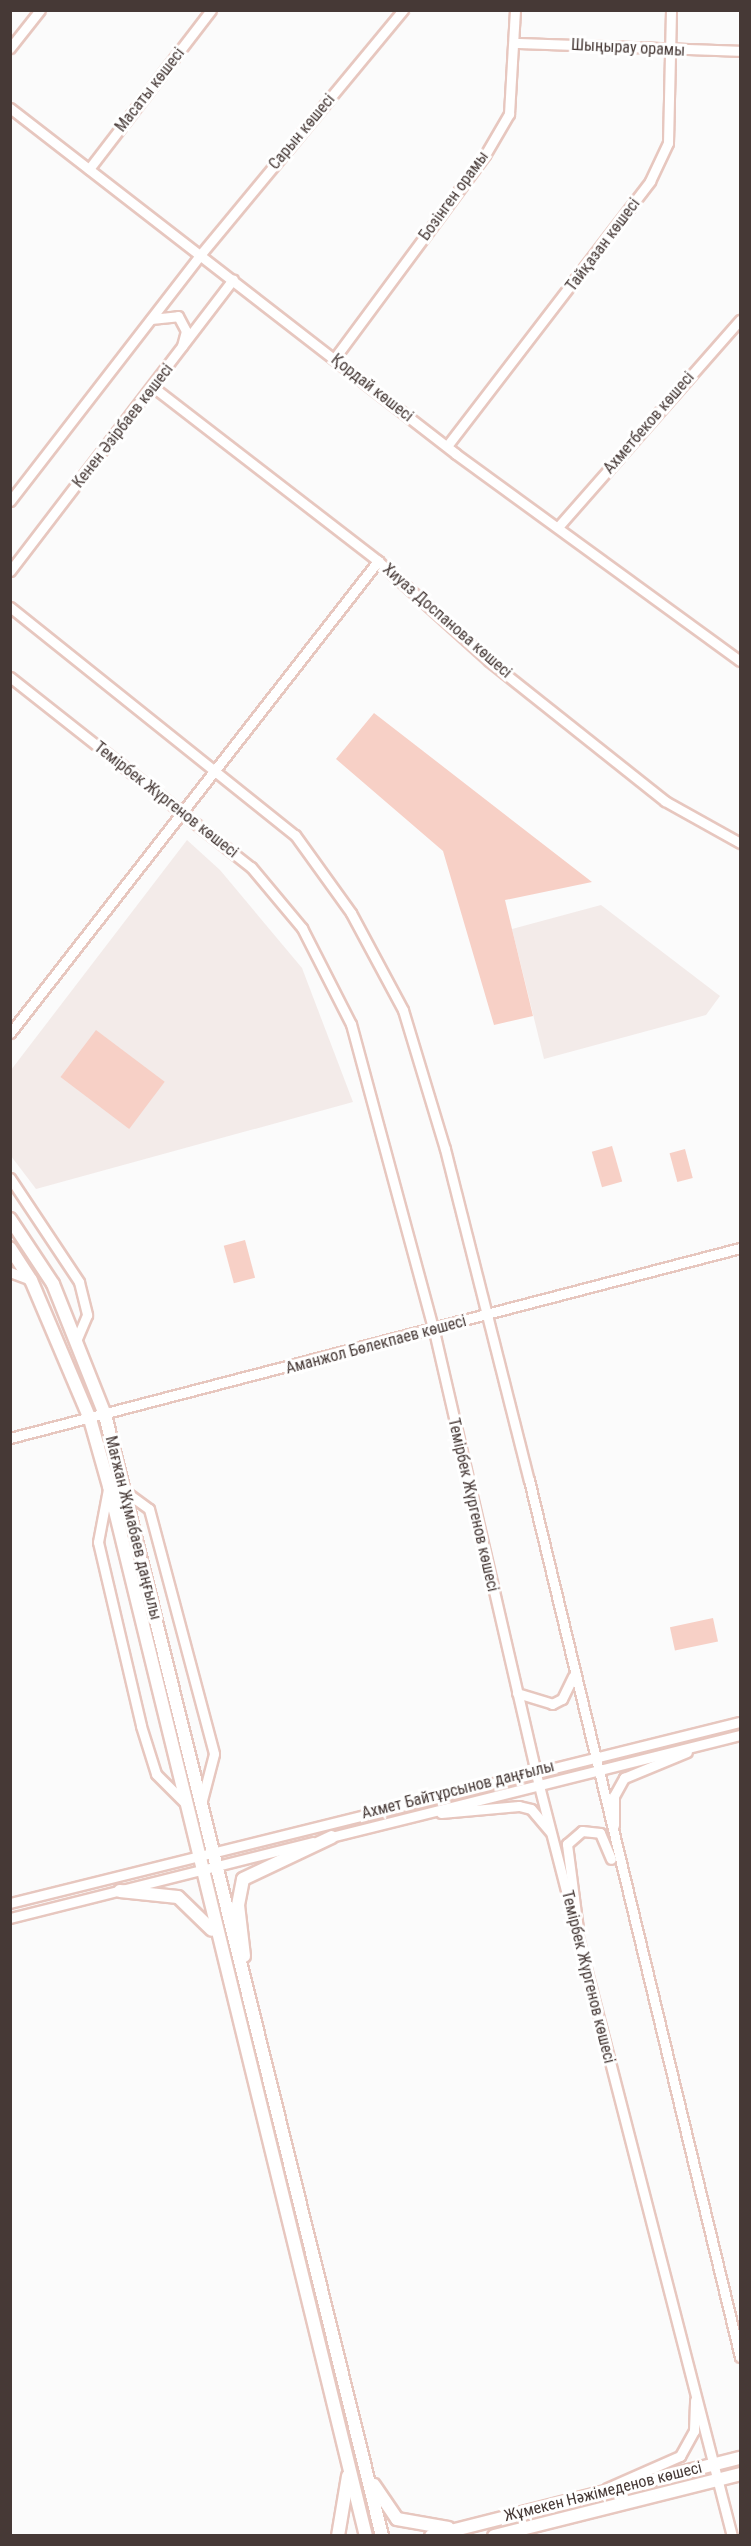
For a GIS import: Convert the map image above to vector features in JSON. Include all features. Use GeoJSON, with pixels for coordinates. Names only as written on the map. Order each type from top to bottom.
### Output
{"type":"FeatureCollection","features":[{"type":"Feature","properties":{"kind":"main road","name":"Мағжан Жұмабаев даңғылы"},"geometry":{"type":"LineString","coordinates":[[10,1219],[53,1284],[77,1339],[105,1414],[243,1972]]}},
{"type":"Feature","properties":{"kind":"main road","name":"Мағжан Жұмабаев даңғылы"},"geometry":{"type":"LineString","coordinates":[[10,1248],[31,1280],[90,1419],[109,1486],[196,1857],[366,2535]]}},
{"type":"Feature","properties":{"kind":"main road"},"geometry":{"type":"LineString","coordinates":[[332,1837],[243,1880],[238,1905],[243,1972],[382,2535]]}},
{"type":"Feature","properties":{"kind":"main road"},"geometry":{"type":"LineString","coordinates":[[120,1891],[178,1897],[197,1910],[216,1935]]}},
{"type":"Feature","properties":{"kind":"main road","name":"Жұмекен Нәжімеденов көшесі"},"geometry":{"type":"LineString","coordinates":[[431,2535],[741,2458]]}},
{"type":"Feature","properties":{"kind":"main road"},"geometry":{"type":"LineString","coordinates":[[338,2535],[349,2469]]}},
{"type":"Feature","properties":{"kind":"main road","name":"Жұмекен Нәжімеденов көшесі"},"geometry":{"type":"LineString","coordinates":[[494,2535],[741,2474]]}},
{"type":"Feature","properties":{"kind":"main road"},"geometry":{"type":"LineString","coordinates":[[368,2477],[398,2518],[456,2529]]}},
{"type":"Feature","properties":{"kind":"street"},"geometry":{"type":"LineString","coordinates":[[10,48],[40,10]]}},
{"type":"Feature","properties":{"kind":"street","name":"Масаты көшесі"},"geometry":{"type":"LineString","coordinates":[[89,169],[211,10]]}},
{"type":"Feature","properties":{"kind":"street","name":"Сарын көшесі"},"geometry":{"type":"LineString","coordinates":[[201,254],[404,10]]}},
{"type":"Feature","properties":{"kind":"street","name":"Бозінген орамы"},"geometry":{"type":"LineString","coordinates":[[334,359],[485,155],[509,114],[516,42],[515,10]]}},
{"type":"Feature","properties":{"kind":"street","name":"Тайқазан көшесі"},"geometry":{"type":"LineString","coordinates":[[447,446],[650,181],[668,143],[672,51],[671,10]]}},
{"type":"Feature","properties":{"kind":"street","name":"Шыңырау орамы"},"geometry":{"type":"LineString","coordinates":[[516,42],[672,51],[741,51]]}},
{"type":"Feature","properties":{"kind":"street","name":"Қордай көшесі"},"geometry":{"type":"LineString","coordinates":[[10,108],[447,446],[741,661]]}},
{"type":"Feature","properties":{"kind":"street"},"geometry":{"type":"LineString","coordinates":[[10,501],[201,254]]}},
{"type":"Feature","properties":{"kind":"street","name":"Кенен Әзірбаев көшесі"},"geometry":{"type":"LineString","coordinates":[[10,571],[181,351],[232,279]]}},
{"type":"Feature","properties":{"kind":"street"},"geometry":{"type":"LineString","coordinates":[[149,320],[178,316],[186,331],[181,351]]}},
{"type":"Feature","properties":{"kind":"street","name":"Ахметбеков көшесі"},"geometry":{"type":"LineString","coordinates":[[558,527],[741,320]]}},
{"type":"Feature","properties":{"kind":"street"},"geometry":{"type":"LineString","coordinates":[[153,387],[378,561]]}},
{"type":"Feature","properties":{"kind":"street","name":"Хиуаз Доспанова көшесі"},"geometry":{"type":"LineString","coordinates":[[10,1033],[186,812],[378,561],[480,653],[665,801],[741,843]]}},
{"type":"Feature","properties":{"kind":"street"},"geometry":{"type":"LineString","coordinates":[[10,607],[217,770],[295,835],[374,950],[403,1011],[430,1098],[486,1316],[634,1929],[741,2357]]}},
{"type":"Feature","properties":{"kind":"street","name":"Темірбек Жүргенов көшесі"},"geometry":{"type":"LineString","coordinates":[[10,677],[186,812],[251,867],[302,928],[329,974],[355,1035],[434,1331],[535,1770],[718,2480]]}},
{"type":"Feature","properties":{"kind":"street"},"geometry":{"type":"LineString","coordinates":[[10,1178],[79,1282],[87,1315],[77,1339]]}},
{"type":"Feature","properties":{"kind":"street","name":"Аманжол Бөлекпаев көшесі"},"geometry":{"type":"LineString","coordinates":[[10,1438],[434,1331],[741,1248]]}},
{"type":"Feature","properties":{"kind":"street"},"geometry":{"type":"LineString","coordinates":[[10,1272],[31,1280]]}},
{"type":"Feature","properties":{"kind":"street"},"geometry":{"type":"LineString","coordinates":[[109,1486],[98,1542],[141,1726],[156,1774],[184,1802]]}},
{"type":"Feature","properties":{"kind":"street"},"geometry":{"type":"LineString","coordinates":[[123,1490],[149,1509],[212,1744],[214,1754],[201,1804]]}},
{"type":"Feature","properties":{"kind":"street"},"geometry":{"type":"LineString","coordinates":[[517,1693],[552,1704],[562,1699],[573,1676]]}},
{"type":"Feature","properties":{"kind":"street","name":"Ахмет Байтұрсынов даңғылы"},"geometry":{"type":"LineString","coordinates":[[10,1903],[535,1770],[741,1722]]}},
{"type":"Feature","properties":{"kind":"street","name":"Ахмет Байтұрсынов даңғылы"},"geometry":{"type":"LineString","coordinates":[[10,1918],[741,1735]]}},
{"type":"Feature","properties":{"kind":"street"},"geometry":{"type":"LineString","coordinates":[[612,1835],[614,1796],[624,1778],[712,1742]]}},
{"type":"Feature","properties":{"kind":"street"},"geometry":{"type":"LineString","coordinates":[[423,1814],[519,1806],[531,1809],[552,1835]]}},
{"type":"Feature","properties":{"kind":"street"},"geometry":{"type":"LineString","coordinates":[[577,1937],[580,1916],[567,1844],[574,1834],[590,1830],[607,1841],[634,1929]]}},
{"type":"Feature","properties":{"kind":"street"},"geometry":{"type":"LineString","coordinates":[[597,2494],[680,2456],[694,2431],[695,2389]]}},
{"type":"Feature","properties":{"kind":"street"},"geometry":{"type":"LineString","coordinates":[[718,2480],[732,2535]]}},
{"type":"Feature","properties":{"kind":"shaded area"},"geometry":{"type":"Polygon","coordinates":[[[374,713],[592,882],[505,900],[533,1016],[494,1025],[443,851],[336,759],[374,713]]]}},
{"type":"Feature","properties":{"kind":"shaded area"},"geometry":{"type":"Polygon","coordinates":[[[187,840],[220,870],[302,968],[353,1102],[36,1189],[11,1156],[11,1070],[187,840]]]}},
{"type":"Feature","properties":{"kind":"shaded area"},"geometry":{"type":"Polygon","coordinates":[[[601,905],[720,996],[706,1015],[544,1059],[512,929],[601,905]]]}},
{"type":"Feature","properties":{"kind":"shaded area"},"geometry":{"type":"Polygon","coordinates":[[[96,1030],[165,1082],[129,1129],[60,1077],[96,1030]]]}},
{"type":"Feature","properties":{"kind":"shaded area"},"geometry":{"type":"Polygon","coordinates":[[[612,1146],[622,1182],[602,1187],[592,1152],[612,1146]]]}},
{"type":"Feature","properties":{"kind":"shaded area"},"geometry":{"type":"Polygon","coordinates":[[[685,1149],[693,1178],[677,1182],[670,1153],[685,1149]]]}},
{"type":"Feature","properties":{"kind":"shaded area"},"geometry":{"type":"Polygon","coordinates":[[[245,1240],[255,1278],[234,1283],[224,1246],[245,1240]]]}},
{"type":"Feature","properties":{"kind":"shaded area"},"geometry":{"type":"Polygon","coordinates":[[[713,1618],[718,1641],[675,1651],[670,1627],[713,1618]]]}}]}
